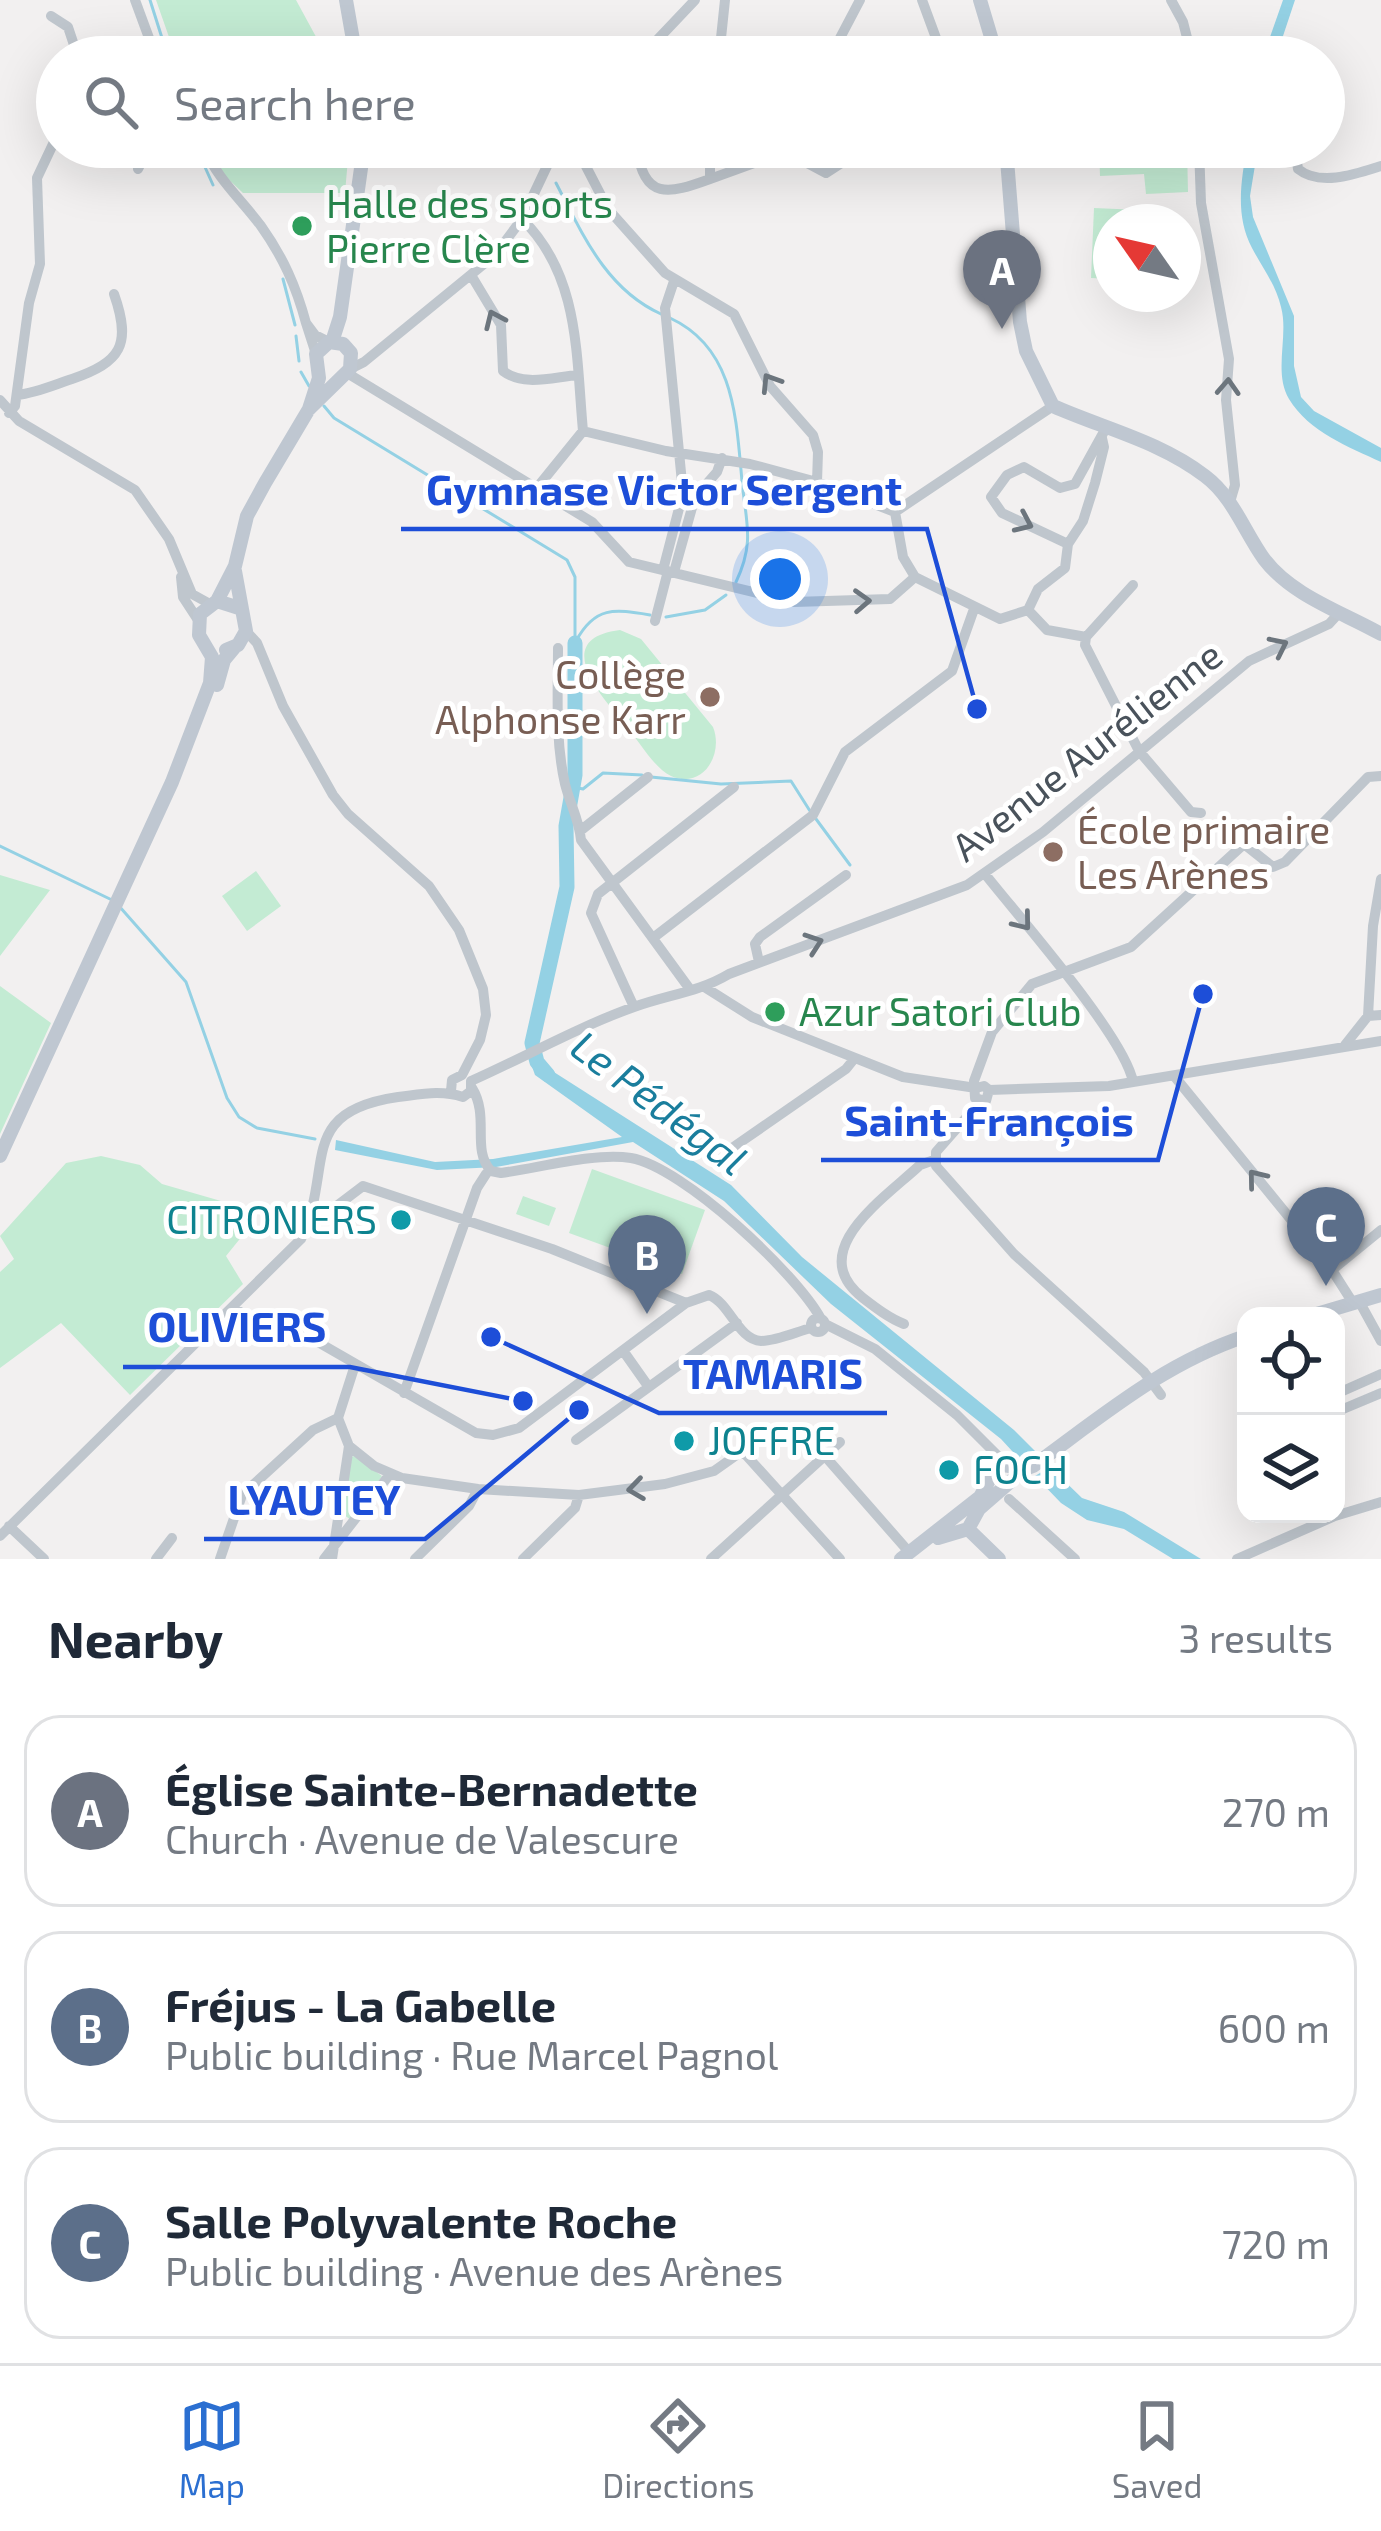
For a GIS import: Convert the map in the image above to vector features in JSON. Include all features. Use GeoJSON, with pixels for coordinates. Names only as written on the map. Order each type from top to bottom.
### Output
{"type":"FeatureCollection","features":[{"type":"Feature","properties":{"kind":"main road"},"geometry":{"type":"LineString","coordinates":[[346,0],[352,36]]}},
{"type":"Feature","properties":{"kind":"main road"},"geometry":{"type":"LineString","coordinates":[[980,0],[991,36]]}},
{"type":"Feature","properties":{"kind":"main road"},"geometry":{"type":"LineString","coordinates":[[172,782],[213,666],[208,646],[199,635],[198,620],[235,566],[247,515],[341,357],[340,317],[361,168]]}},
{"type":"Feature","properties":{"kind":"main road"},"geometry":{"type":"LineString","coordinates":[[1008,168],[1020,322],[1026,351],[1053,406],[1104,433],[1163,449],[1205,476],[1230,502],[1265,561],[1279,575],[1381,634]]}},
{"type":"Feature","properties":{"kind":"main road"},"geometry":{"type":"LineString","coordinates":[[317,363],[341,357]]}},
{"type":"Feature","properties":{"kind":"main road"},"geometry":{"type":"LineString","coordinates":[[317,363],[327,378],[341,357]]}},
{"type":"Feature","properties":{"kind":"main road"},"geometry":{"type":"LineString","coordinates":[[310,409],[317,363]]}},
{"type":"Feature","properties":{"kind":"main road"},"geometry":{"type":"LineString","coordinates":[[0,1156],[215,692],[224,660],[239,641],[246,619],[239,608],[235,566]]}},
{"type":"Feature","properties":{"kind":"main road"},"geometry":{"type":"LineString","coordinates":[[214,603],[239,608]]}},
{"type":"Feature","properties":{"kind":"main road"},"geometry":{"type":"LineString","coordinates":[[208,646],[221,651],[239,641]]}},
{"type":"Feature","properties":{"kind":"main road"},"geometry":{"type":"LineString","coordinates":[[1340,1307],[1381,1295]]}},
{"type":"Feature","properties":{"kind":"main road"},"geometry":{"type":"LineString","coordinates":[[907,1557],[962,1522],[1009,1476],[1046,1456],[1150,1380],[1185,1359],[1237,1339]]}},
{"type":"Feature","properties":{"kind":"main road"},"geometry":{"type":"LineString","coordinates":[[962,1522],[999,1559]]}},
{"type":"Feature","properties":{"kind":"street"},"geometry":{"type":"LineString","coordinates":[[135,0],[148,36]]}},
{"type":"Feature","properties":{"kind":"street"},"geometry":{"type":"LineString","coordinates":[[661,36],[695,0]]}},
{"type":"Feature","properties":{"kind":"street"},"geometry":{"type":"LineString","coordinates":[[721,36],[725,0]]}},
{"type":"Feature","properties":{"kind":"street"},"geometry":{"type":"LineString","coordinates":[[841,36],[860,0]]}},
{"type":"Feature","properties":{"kind":"street"},"geometry":{"type":"LineString","coordinates":[[922,0],[935,36]]}},
{"type":"Feature","properties":{"kind":"street"},"geometry":{"type":"LineString","coordinates":[[1171,0],[1187,36]]}},
{"type":"Feature","properties":{"kind":"street"},"geometry":{"type":"LineString","coordinates":[[51,16],[68,27],[71,36]]}},
{"type":"Feature","properties":{"kind":"street"},"geometry":{"type":"LineString","coordinates":[[1298,168],[1320,179],[1381,166]]}},
{"type":"Feature","properties":{"kind":"street"},"geometry":{"type":"LineString","coordinates":[[9,413],[17,395],[29,304],[40,264],[38,178],[42,168]]}},
{"type":"Feature","properties":{"kind":"street"},"geometry":{"type":"LineString","coordinates":[[216,168],[288,268],[317,363]]}},
{"type":"Feature","properties":{"kind":"street"},"geometry":{"type":"LineString","coordinates":[[341,357],[376,351],[471,275],[522,219],[546,168]]}},
{"type":"Feature","properties":{"kind":"street"},"geometry":{"type":"LineString","coordinates":[[587,168],[608,208],[674,280],[726,308],[739,321],[770,386],[813,435],[817,482]]}},
{"type":"Feature","properties":{"kind":"street"},"geometry":{"type":"LineString","coordinates":[[643,168],[656,189],[676,192],[736,168]]}},
{"type":"Feature","properties":{"kind":"street"},"geometry":{"type":"LineString","coordinates":[[710,168],[710,179]]}},
{"type":"Feature","properties":{"kind":"street"},"geometry":{"type":"LineString","coordinates":[[1200,168],[1204,224],[1229,359],[1226,400],[1235,484],[1230,502]]}},
{"type":"Feature","properties":{"kind":"street"},"geometry":{"type":"LineString","coordinates":[[522,219],[567,289],[583,431],[536,489]]}},
{"type":"Feature","properties":{"kind":"street"},"geometry":{"type":"LineString","coordinates":[[471,275],[501,325],[503,371],[513,379],[528,380],[578,374]]}},
{"type":"Feature","properties":{"kind":"street"},"geometry":{"type":"LineString","coordinates":[[655,621],[689,495],[679,452],[664,308],[674,280]]}},
{"type":"Feature","properties":{"kind":"street"},"geometry":{"type":"LineString","coordinates":[[17,395],[107,366],[117,350],[123,318],[114,293]]}},
{"type":"Feature","properties":{"kind":"street"},"geometry":{"type":"LineString","coordinates":[[306,323],[341,357],[592,522],[629,562],[794,602],[890,598],[915,577]]}},
{"type":"Feature","properties":{"kind":"street"},"geometry":{"type":"LineString","coordinates":[[0,400],[9,413],[135,490],[169,539],[192,594],[214,603]]}},
{"type":"Feature","properties":{"kind":"street"},"geometry":{"type":"LineString","coordinates":[[583,431],[750,464],[817,482],[895,512],[1053,406]]}},
{"type":"Feature","properties":{"kind":"street"},"geometry":{"type":"LineString","coordinates":[[895,512],[903,557],[915,577],[1000,620],[1028,610],[1038,589],[1065,568],[1068,544],[1088,506],[1102,459],[1104,433]]}},
{"type":"Feature","properties":{"kind":"street"},"geometry":{"type":"LineString","coordinates":[[1068,544],[1002,513],[991,497],[1007,476],[1024,467],[1050,485],[1068,488],[1075,484],[1104,433]]}},
{"type":"Feature","properties":{"kind":"street"},"geometry":{"type":"LineString","coordinates":[[689,495],[728,459]]}},
{"type":"Feature","properties":{"kind":"street"},"geometry":{"type":"LineString","coordinates":[[181,567],[183,597],[198,620]]}},
{"type":"Feature","properties":{"kind":"street"},"geometry":{"type":"LineString","coordinates":[[1133,585],[1086,637],[1085,645],[1139,751],[1192,812],[1201,813]]}},
{"type":"Feature","properties":{"kind":"street"},"geometry":{"type":"LineString","coordinates":[[653,938],[813,815],[839,758],[952,671],[974,609]]}},
{"type":"Feature","properties":{"kind":"street"},"geometry":{"type":"LineString","coordinates":[[1028,610],[1047,631],[1086,637]]}},
{"type":"Feature","properties":{"kind":"street","name":"Avenue Aurélienne"},"geometry":{"type":"LineString","coordinates":[[706,988],[729,974],[902,912],[985,874],[1062,817],[1249,661],[1328,624],[1339,613]]}},
{"type":"Feature","properties":{"kind":"street"},"geometry":{"type":"LineString","coordinates":[[239,641],[262,660],[283,706],[348,814],[430,886],[459,930],[483,989],[486,1015],[464,1086],[477,1113],[484,1170],[404,1393]]}},
{"type":"Feature","properties":{"kind":"street"},"geometry":{"type":"LineString","coordinates":[[559,648],[559,721],[567,790],[581,840],[689,988]]}},
{"type":"Feature","properties":{"kind":"street"},"geometry":{"type":"LineString","coordinates":[[982,1089],[974,1081],[992,1032],[1039,979],[1130,946],[1244,844],[1273,867],[1285,862],[1368,776],[1381,776]]}},
{"type":"Feature","properties":{"kind":"street"},"geometry":{"type":"LineString","coordinates":[[580,831],[648,777]]}},
{"type":"Feature","properties":{"kind":"street"},"geometry":{"type":"LineString","coordinates":[[634,1007],[591,913],[598,894],[734,787]]}},
{"type":"Feature","properties":{"kind":"street"},"geometry":{"type":"LineString","coordinates":[[985,874],[1129,1064],[1133,1082]]}},
{"type":"Feature","properties":{"kind":"street"},"geometry":{"type":"LineString","coordinates":[[759,962],[755,944],[760,937],[846,875]]}},
{"type":"Feature","properties":{"kind":"street"},"geometry":{"type":"LineString","coordinates":[[1345,1045],[1375,1016],[1373,926],[1381,879]]}},
{"type":"Feature","properties":{"kind":"street"},"geometry":{"type":"LineString","coordinates":[[726,1003],[729,974]]}},
{"type":"Feature","properties":{"kind":"street"},"geometry":{"type":"LineString","coordinates":[[44,1559],[4,1531],[301,1238],[315,1199],[326,1134],[341,1115],[376,1100],[464,1086],[634,1007],[689,988],[706,988],[726,1003],[903,1077],[982,1089],[1175,1077],[1381,1041]]}},
{"type":"Feature","properties":{"kind":"street"},"geometry":{"type":"LineString","coordinates":[[732,1148],[854,1059]]}},
{"type":"Feature","properties":{"kind":"street"},"geometry":{"type":"LineString","coordinates":[[1175,1077],[1332,1270],[1381,1341]]}},
{"type":"Feature","properties":{"kind":"street"},"geometry":{"type":"LineString","coordinates":[[904,1324],[845,1280],[842,1249],[850,1231],[920,1165],[934,1160],[980,1102],[974,1098],[982,1089]]}},
{"type":"Feature","properties":{"kind":"street"},"geometry":{"type":"LineString","coordinates":[[484,1170],[501,1173],[616,1157],[644,1162],[719,1208],[808,1299],[818,1324]]}},
{"type":"Feature","properties":{"kind":"street"},"geometry":{"type":"LineString","coordinates":[[934,1160],[1013,1254],[1161,1395]]}},
{"type":"Feature","properties":{"kind":"street"},"geometry":{"type":"LineString","coordinates":[[334,1208],[363,1186],[596,1265],[686,1303]]}},
{"type":"Feature","properties":{"kind":"street"},"geometry":{"type":"LineString","coordinates":[[1332,1270],[1381,1230]]}},
{"type":"Feature","properties":{"kind":"street"},"geometry":{"type":"LineString","coordinates":[[233,1306],[253,1321],[316,1341],[460,1427],[493,1435],[519,1428],[686,1303],[714,1295],[751,1338],[762,1341],[818,1324],[875,1349],[958,1415],[1075,1559]]}},
{"type":"Feature","properties":{"kind":"street"},"geometry":{"type":"LineString","coordinates":[[576,1440],[737,1323]]}},
{"type":"Feature","properties":{"kind":"street"},"geometry":{"type":"LineString","coordinates":[[624,1352],[648,1386]]}},
{"type":"Feature","properties":{"kind":"street"},"geometry":{"type":"LineString","coordinates":[[329,1556],[349,1446],[338,1418],[355,1365]]}},
{"type":"Feature","properties":{"kind":"street"},"geometry":{"type":"LineString","coordinates":[[1345,1390],[1381,1374]]}},
{"type":"Feature","properties":{"kind":"street"},"geometry":{"type":"LineString","coordinates":[[1345,1408],[1381,1393]]}},
{"type":"Feature","properties":{"kind":"street"},"geometry":{"type":"LineString","coordinates":[[220,1559],[249,1487],[313,1430],[338,1418]]}},
{"type":"Feature","properties":{"kind":"street"},"geometry":{"type":"LineString","coordinates":[[711,1559],[840,1442]]}},
{"type":"Feature","properties":{"kind":"street"},"geometry":{"type":"LineString","coordinates":[[349,1446],[390,1474],[478,1489],[579,1495],[664,1484],[713,1471],[745,1454],[840,1559]]}},
{"type":"Feature","properties":{"kind":"street"},"geometry":{"type":"LineString","coordinates":[[824,1456],[907,1557]]}},
{"type":"Feature","properties":{"kind":"street"},"geometry":{"type":"LineString","coordinates":[[329,1556],[390,1474]]}},
{"type":"Feature","properties":{"kind":"street"},"geometry":{"type":"LineString","coordinates":[[415,1559],[469,1506],[478,1489]]}},
{"type":"Feature","properties":{"kind":"street"},"geometry":{"type":"LineString","coordinates":[[523,1559],[575,1508],[579,1495]]}},
{"type":"Feature","properties":{"kind":"street"},"geometry":{"type":"LineString","coordinates":[[1345,1512],[1381,1502]]}},
{"type":"Feature","properties":{"kind":"street"},"geometry":{"type":"LineString","coordinates":[[1237,1559],[1316,1523]]}},
{"type":"Feature","properties":{"kind":"street"},"geometry":{"type":"LineString","coordinates":[[156,1559],[172,1538]]}},
{"type":"Feature","properties":{"kind":"green space"},"geometry":{"type":"Polygon","coordinates":[[[156,0],[296,0],[316,36],[169,36],[156,0]]]}},
{"type":"Feature","properties":{"kind":"green space"},"geometry":{"type":"Polygon","coordinates":[[[220,168],[347,168],[345,193],[243,193],[220,168]]]}},
{"type":"Feature","properties":{"kind":"green space"},"geometry":{"type":"Polygon","coordinates":[[[1100,168],[1187,168],[1188,192],[1146,194],[1144,174],[1100,176],[1100,168]]]}},
{"type":"Feature","properties":{"kind":"green space"},"geometry":{"type":"Polygon","coordinates":[[[620,630],[641,639],[713,727],[716,748],[701,774],[682,779],[665,772],[596,687],[584,658],[587,645],[598,636],[620,630]]]}},
{"type":"Feature","properties":{"kind":"green space"},"geometry":{"type":"Polygon","coordinates":[[[256,871],[281,906],[247,931],[222,896],[256,871]]]}},
{"type":"Feature","properties":{"kind":"green space"},"geometry":{"type":"Polygon","coordinates":[[[0,875],[50,890],[0,956],[0,875]]]}},
{"type":"Feature","properties":{"kind":"green space"},"geometry":{"type":"Polygon","coordinates":[[[0,986],[51,1023],[0,1134],[0,986]]]}},
{"type":"Feature","properties":{"kind":"green space"},"geometry":{"type":"Polygon","coordinates":[[[101,1156],[140,1165],[162,1184],[221,1201],[243,1235],[226,1256],[243,1284],[130,1395],[61,1323],[0,1368],[0,1272],[14,1259],[0,1236],[66,1163],[101,1156]]]}},
{"type":"Feature","properties":{"kind":"green space"},"geometry":{"type":"Polygon","coordinates":[[[592,1169],[705,1210],[682,1274],[569,1233],[592,1169]]]}},
{"type":"Feature","properties":{"kind":"green space"},"geometry":{"type":"Polygon","coordinates":[[[523,1196],[556,1208],[549,1226],[516,1214],[523,1196]]]}},
{"type":"Feature","properties":{"kind":"green space"},"geometry":{"type":"Polygon","coordinates":[[[354,1456],[382,1476],[351,1520],[344,1515],[354,1456]]]}},
{"type":"Feature","properties":{"kind":"water"},"geometry":{"type":"Polygon","coordinates":[[[1283,0],[1295,0],[1283,36],[1270,36],[1283,0]]]}},
{"type":"Feature","properties":{"kind":"water"},"geometry":{"type":"Polygon","coordinates":[[[1244,168],[1255,168],[1250,196],[1253,217],[1294,316],[1294,366],[1301,397],[1314,411],[1381,448],[1381,462],[1318,429],[1289,399],[1282,366],[1281,307],[1243,224],[1244,168]]]}},
{"type":"Feature","properties":{"kind":"water"},"geometry":{"type":"Polygon","coordinates":[[[540,1057],[546,1067],[731,1185],[802,1257],[1036,1452],[1022,1462],[1001,1439],[831,1304],[724,1201],[633,1142],[496,1167],[437,1170],[335,1150],[336,1140],[435,1162],[493,1159],[622,1137],[535,1075],[530,1061],[540,1057]]]}},
{"type":"Feature","properties":{"kind":"water"},"geometry":{"type":"Polygon","coordinates":[[[1050,1467],[1082,1498],[1124,1512],[1201,1559],[1173,1559],[1124,1529],[1087,1520],[1061,1503],[1035,1476],[1050,1467]]]}},
{"type":"Feature","properties":{"kind":"waterway","name":"Le Pédégal"},"geometry":{"type":"LineString","coordinates":[[150,0],[161,36]]}},
{"type":"Feature","properties":{"kind":"waterway","name":"Le Pédégal"},"geometry":{"type":"LineString","coordinates":[[205,168],[213,185]]}},
{"type":"Feature","properties":{"kind":"waterway"},"geometry":{"type":"LineString","coordinates":[[556,183],[598,259],[625,290],[661,314]]}},
{"type":"Feature","properties":{"kind":"waterway","name":"Le Pédégal"},"geometry":{"type":"LineString","coordinates":[[283,279],[295,325]]}},
{"type":"Feature","properties":{"kind":"waterway"},"geometry":{"type":"LineString","coordinates":[[670,318],[708,347],[720,366],[734,410],[748,532],[736,582]]}},
{"type":"Feature","properties":{"kind":"waterway","name":"Le Pédégal"},"geometry":{"type":"LineString","coordinates":[[296,336],[299,361]]}},
{"type":"Feature","properties":{"kind":"waterway","name":"Le Pédégal"},"geometry":{"type":"LineString","coordinates":[[301,372],[309,386]]}},
{"type":"Feature","properties":{"kind":"waterway","name":"Le Pédégal"},"geometry":{"type":"LineString","coordinates":[[324,406],[334,418],[567,560],[575,577],[575,643]]}},
{"type":"Feature","properties":{"kind":"waterway"},"geometry":{"type":"LineString","coordinates":[[666,617],[705,610],[726,595]]}},
{"type":"Feature","properties":{"kind":"waterway"},"geometry":{"type":"LineString","coordinates":[[576,641],[598,616],[650,615]]}},
{"type":"Feature","properties":{"kind":"waterway","name":"Le Pédégal"},"geometry":{"type":"LineString","coordinates":[[548,1075],[537,1062],[532,1043],[567,887],[566,826],[575,775],[575,643]]}},
{"type":"Feature","properties":{"kind":"waterway"},"geometry":{"type":"LineString","coordinates":[[573,787],[583,789],[603,773],[642,775]]}},
{"type":"Feature","properties":{"kind":"waterway"},"geometry":{"type":"LineString","coordinates":[[651,777],[721,784],[791,781],[810,811]]}},
{"type":"Feature","properties":{"kind":"waterway"},"geometry":{"type":"LineString","coordinates":[[816,819],[850,865]]}},
{"type":"Feature","properties":{"kind":"waterway"},"geometry":{"type":"LineString","coordinates":[[0,846],[112,900]]}},
{"type":"Feature","properties":{"kind":"waterway"},"geometry":{"type":"LineString","coordinates":[[119,906],[186,982],[227,1098],[239,1117],[257,1128],[315,1139]]}},
{"type":"Feature","properties":{"kind":"place","name":"Halle des sports Pierre Clère"},"geometry":{"type":"Point","coordinates":[302,226]}},
{"type":"Feature","properties":{"kind":"place","name":"Église Sainte-Bernadette"},"geometry":{"type":"Point","coordinates":[1002,329]}},
{"type":"Feature","properties":{"kind":"place","name":"Collège Alphonse Karr"},"geometry":{"type":"Point","coordinates":[710,697]}},
{"type":"Feature","properties":{"kind":"place","name":"Gymnase Victor Sergent"},"geometry":{"type":"Point","coordinates":[977,709]}},
{"type":"Feature","properties":{"kind":"place","name":"École primaire Les Arènes"},"geometry":{"type":"Point","coordinates":[1053,852]}},
{"type":"Feature","properties":{"kind":"place","name":"Saint-François"},"geometry":{"type":"Point","coordinates":[1203,994]}},
{"type":"Feature","properties":{"kind":"place","name":"Azur Satori Club"},"geometry":{"type":"Point","coordinates":[775,1012]}},
{"type":"Feature","properties":{"kind":"place","name":"CITRONIERS"},"geometry":{"type":"Point","coordinates":[401,1220]}},
{"type":"Feature","properties":{"kind":"place","name":"Salle Polyvalente Roche"},"geometry":{"type":"Point","coordinates":[1326,1286]}},
{"type":"Feature","properties":{"kind":"place","name":"Fréjus - La Gabelle"},"geometry":{"type":"Point","coordinates":[647,1314]}},
{"type":"Feature","properties":{"kind":"place","name":"TAMARIS"},"geometry":{"type":"Point","coordinates":[491,1337]}},
{"type":"Feature","properties":{"kind":"place","name":"OLIVIERS"},"geometry":{"type":"Point","coordinates":[523,1401]}},
{"type":"Feature","properties":{"kind":"place","name":"LYAUTEY"},"geometry":{"type":"Point","coordinates":[579,1410]}},
{"type":"Feature","properties":{"kind":"place","name":"JOFFRE"},"geometry":{"type":"Point","coordinates":[684,1441]}},
{"type":"Feature","properties":{"kind":"place","name":"FOCH"},"geometry":{"type":"Point","coordinates":[949,1470]}}]}
